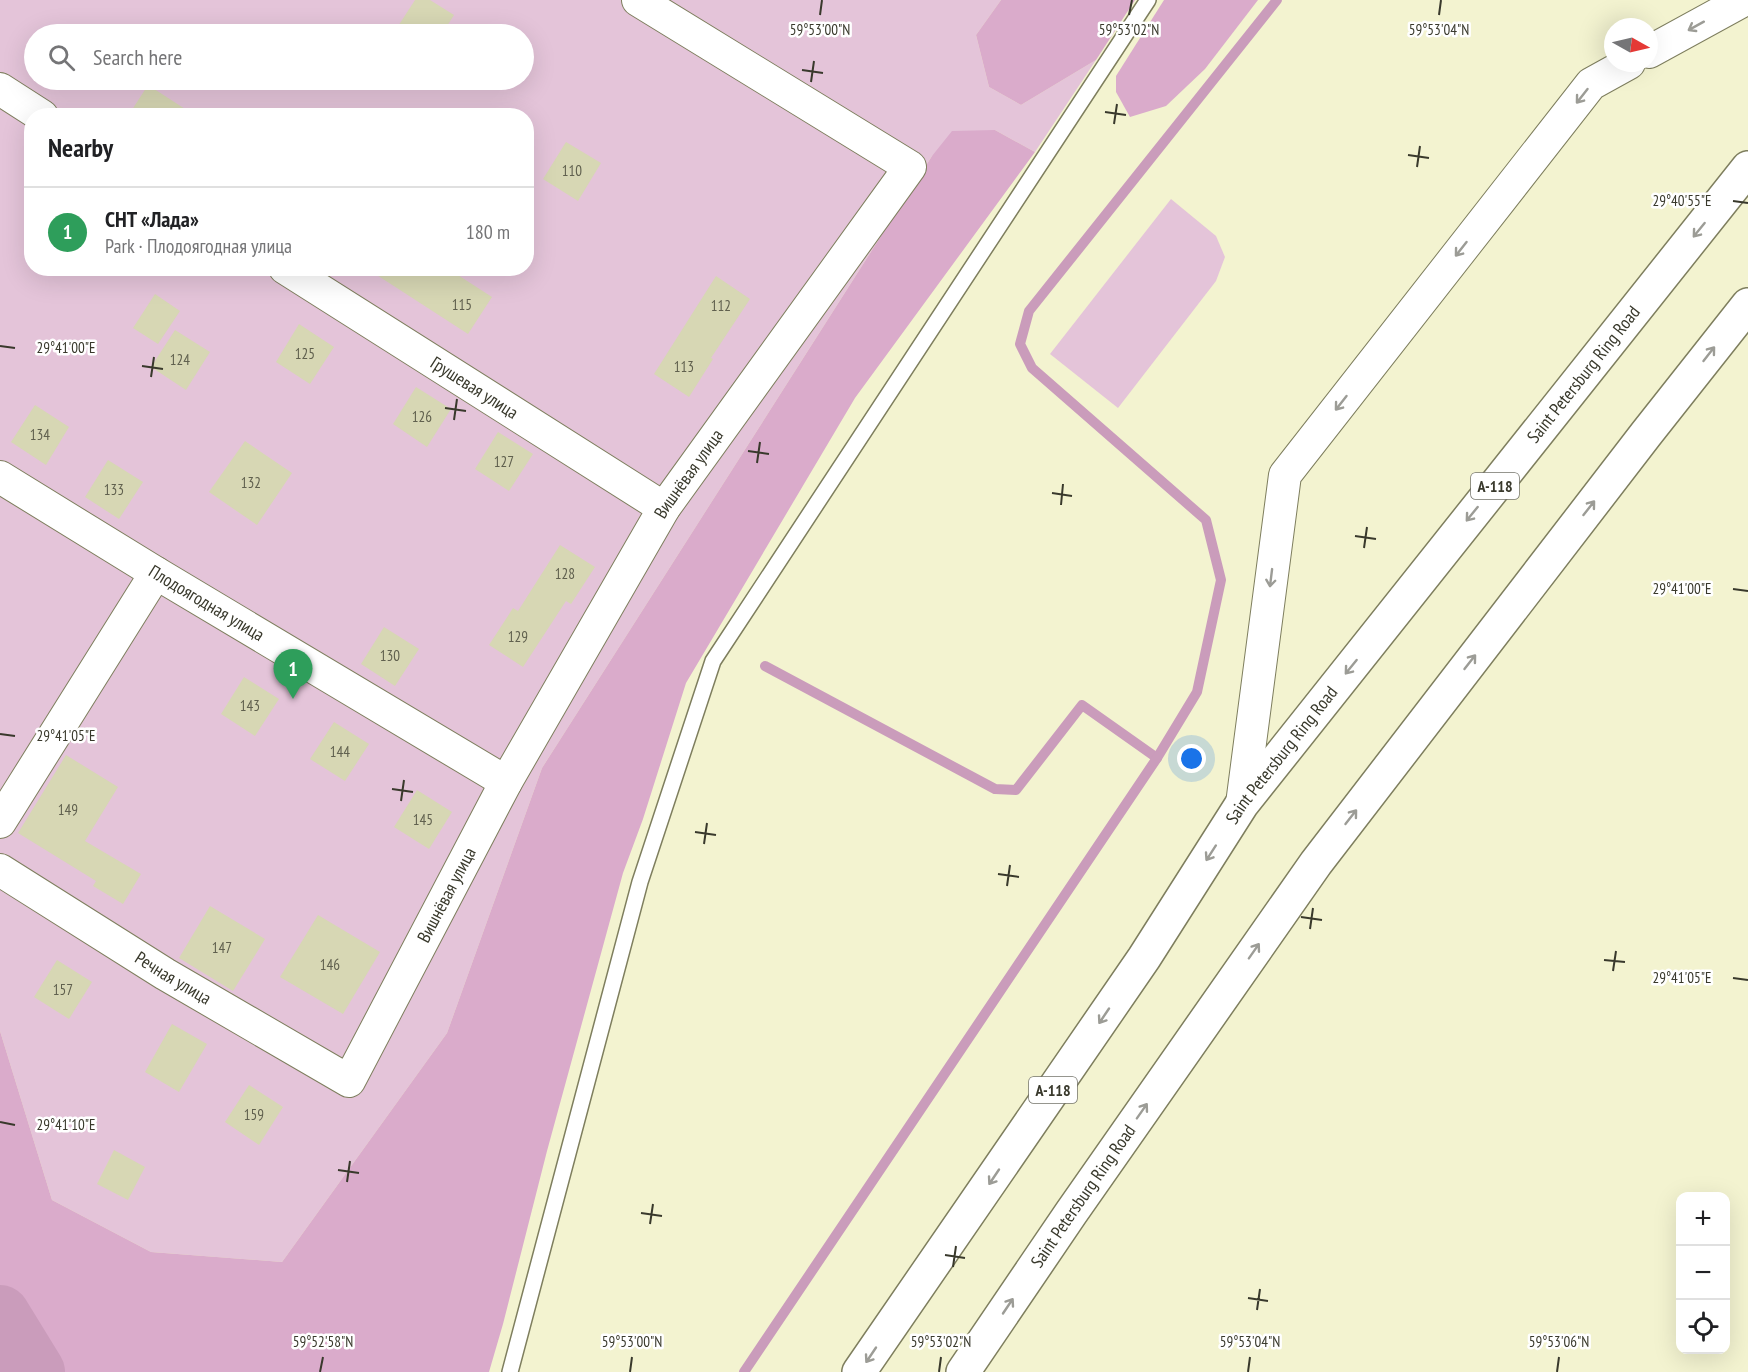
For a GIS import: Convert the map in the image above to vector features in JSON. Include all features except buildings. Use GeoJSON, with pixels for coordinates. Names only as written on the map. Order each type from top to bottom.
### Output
{"type":"FeatureCollection","features":[{"type":"Feature","properties":{"kind":"highway","name":"Saint Petersburg Ring Road"},"geometry":{"type":"LineString","coordinates":[[859,1372],[1144,958],[1242,804],[1748,168]]}},
{"type":"Feature","properties":{"kind":"highway","name":"Saint Petersburg Ring Road"},"geometry":{"type":"LineString","coordinates":[[963,1372],[1071,1213],[1316,863],[1748,305]]}},
{"type":"Feature","properties":{"kind":"street","name":"Вишнёвая улица"},"geometry":{"type":"LineString","coordinates":[[349,1081],[506,782],[664,508],[910,167],[638,0]]}},
{"type":"Feature","properties":{"kind":"street"},"geometry":{"type":"LineString","coordinates":[[1658,47],[1744,0]]}},
{"type":"Feature","properties":{"kind":"street"},"geometry":{"type":"LineString","coordinates":[[1242,804],[1285,475],[1591,84],[1613,72]]}},
{"type":"Feature","properties":{"kind":"street"},"geometry":{"type":"LineString","coordinates":[[0,89],[30,108]]}},
{"type":"Feature","properties":{"kind":"street","name":"Грушевая улица"},"geometry":{"type":"LineString","coordinates":[[298,276],[664,508]]}},
{"type":"Feature","properties":{"kind":"street","name":"Плодоягодная улица"},"geometry":{"type":"LineString","coordinates":[[0,477],[506,782]]}},
{"type":"Feature","properties":{"kind":"street"},"geometry":{"type":"LineString","coordinates":[[0,822],[156,573]]}},
{"type":"Feature","properties":{"kind":"street","name":"Речная улица"},"geometry":{"type":"LineString","coordinates":[[0,870],[165,974],[349,1081]]}},
{"type":"Feature","properties":{"kind":"lane"},"geometry":{"type":"LineString","coordinates":[[510,1372],[640,882],[713,661],[1148,0]]}},
{"type":"Feature","properties":{"kind":"shaded area"},"geometry":{"type":"Polygon","coordinates":[[[0,0],[1001,0],[976,35],[989,87],[1021,105],[1096,60],[1035,152],[995,130],[932,156],[542,768],[447,1033],[282,1262],[151,1252],[52,1200],[0,1031],[0,0]]]}},
{"type":"Feature","properties":{"kind":"shaded area"},"geometry":{"type":"Polygon","coordinates":[[[1001,0],[1135,0],[1096,60],[1021,105],[989,87],[976,35],[1001,0]]]}},
{"type":"Feature","properties":{"kind":"shaded area"},"geometry":{"type":"Polygon","coordinates":[[[1164,0],[1258,0],[1205,69],[1166,106],[1130,117],[1116,92],[1116,76],[1164,0]]]}},
{"type":"Feature","properties":{"kind":"shaded area"},"geometry":{"type":"Polygon","coordinates":[[[995,130],[1035,152],[855,398],[686,683],[643,819],[623,873],[489,1372],[0,1372],[0,1031],[52,1200],[151,1252],[282,1262],[447,1033],[542,768],[932,156],[952,131],[995,130]]]}},
{"type":"Feature","properties":{"kind":"shaded area"},"geometry":{"type":"Polygon","coordinates":[[[1171,199],[1216,236],[1225,257],[1216,281],[1118,408],[1050,354],[1171,199]]]}},
{"type":"Feature","properties":{"kind":"waterway"},"geometry":{"type":"LineString","coordinates":[[744,1372],[1157,758],[1197,692],[1221,580],[1206,520],[1032,368],[1020,344],[1029,311],[1277,0]]}},
{"type":"Feature","properties":{"kind":"waterway"},"geometry":{"type":"LineString","coordinates":[[765,666],[995,789],[1016,790],[1082,705],[1157,758]]}},
{"type":"Feature","properties":{"kind":"waterway"},"geometry":{"type":"LineString","coordinates":[[0,1315],[35,1372]]}},
{"type":"Feature","properties":{"kind":"place","name":"СНТ «Лада»"},"geometry":{"type":"Point","coordinates":[293,699]}}]}
